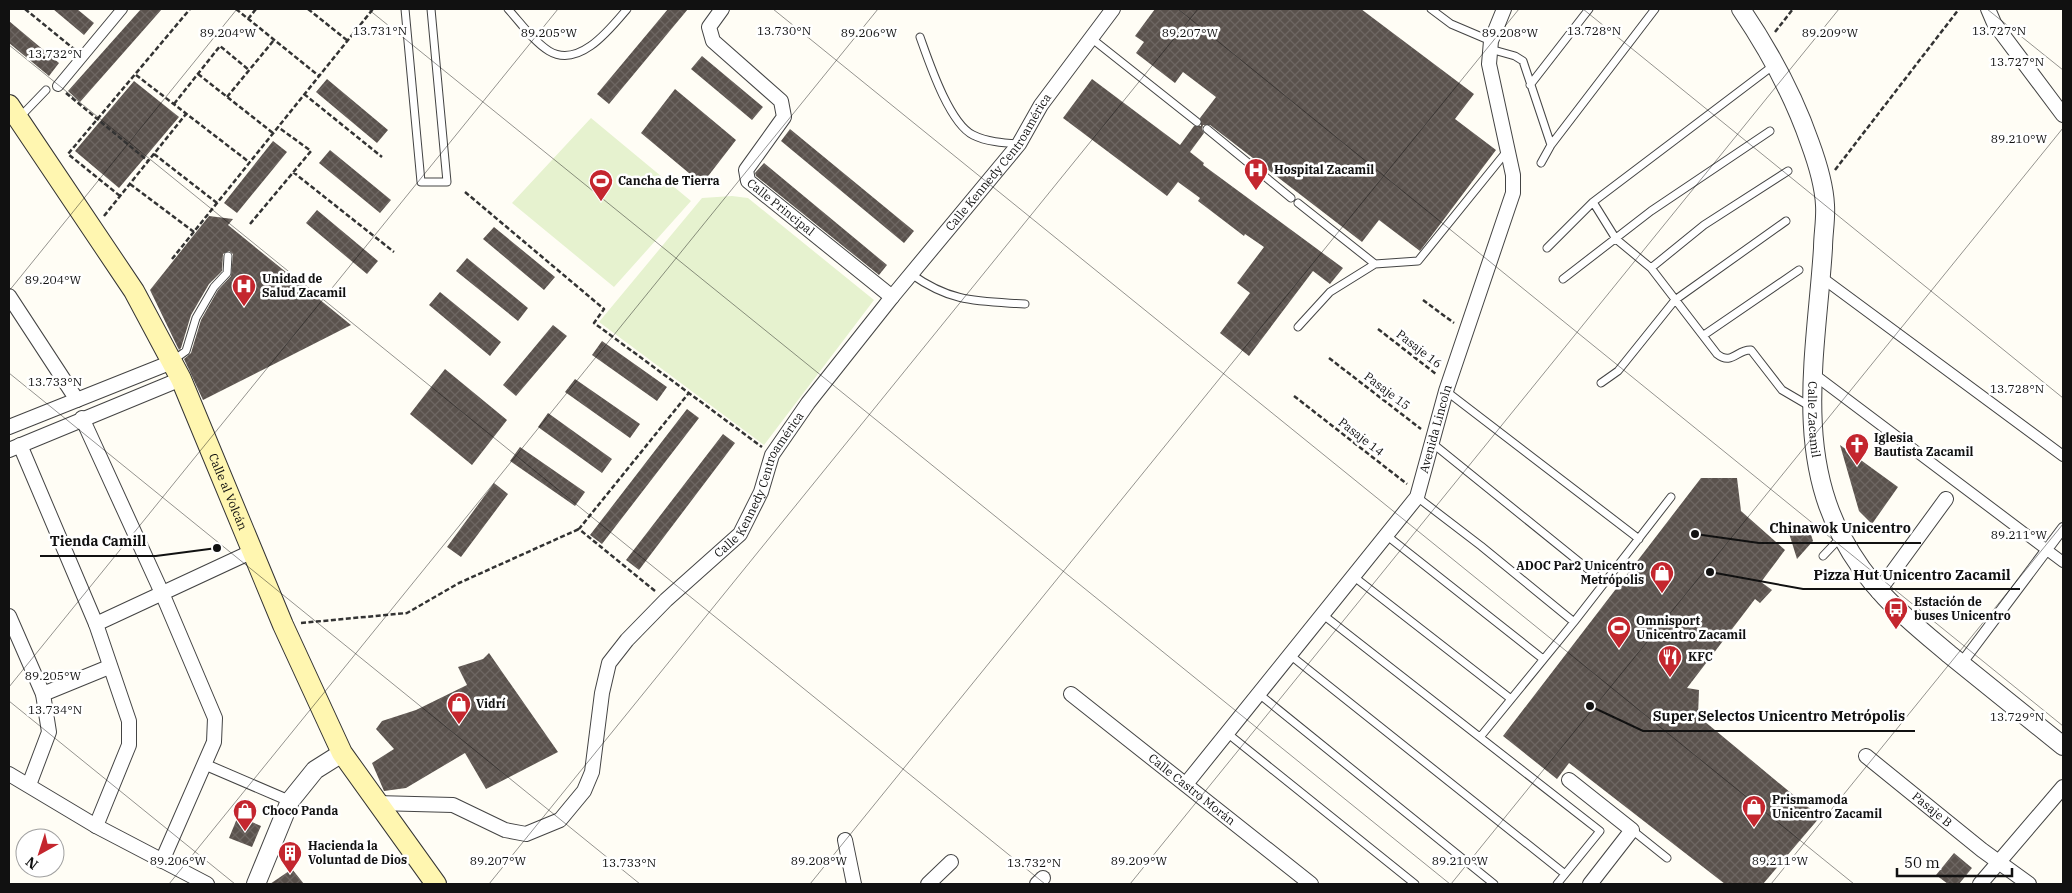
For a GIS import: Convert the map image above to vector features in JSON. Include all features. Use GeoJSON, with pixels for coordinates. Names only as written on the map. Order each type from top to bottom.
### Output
{"type":"FeatureCollection","features":[{"type":"Feature","properties":{"kind":"main road","name":"Calle al Volcán"},"geometry":{"type":"LineString","coordinates":[[12,117],[134,291],[176,370],[283,625],[342,753],[376,804],[436,884]]}},
{"type":"Feature","properties":{"kind":"street"},"geometry":{"type":"LineString","coordinates":[[58,86],[122,9]]}},
{"type":"Feature","properties":{"kind":"street","name":"Calle Principal"},"geometry":{"type":"LineString","coordinates":[[722,9],[709,27],[713,40],[781,101],[784,117],[746,170],[748,181],[892,297]]}},
{"type":"Feature","properties":{"kind":"street","name":"Calle Kennedy Centroamérica"},"geometry":{"type":"LineString","coordinates":[[376,804],[453,805],[505,830],[526,834],[560,820],[584,791],[592,772],[602,694],[609,663],[627,640],[666,600],[740,534],[761,492],[772,455],[808,403],[892,297],[1019,144],[1041,105],[1113,9]]}},
{"type":"Feature","properties":{"kind":"street","name":"Avenida Lincoln"},"geometry":{"type":"LineString","coordinates":[[1186,784],[1418,495],[1447,387],[1512,194],[1514,175],[1490,73],[1490,45],[1504,9]]}},
{"type":"Feature","properties":{"kind":"street","name":"Calle Zacamil"},"geometry":{"type":"LineString","coordinates":[[1741,9],[1776,63],[1797,107],[1817,163],[1822,187],[1825,204],[1821,277],[1812,373],[1812,407],[1816,465],[1841,537],[1878,592],[1961,664],[2063,746]]}},
{"type":"Feature","properties":{"kind":"street"},"geometry":{"type":"LineString","coordinates":[[1988,9],[1994,23],[2063,115]]}},
{"type":"Feature","properties":{"kind":"street"},"geometry":{"type":"LineString","coordinates":[[1821,277],[2063,456]]}},
{"type":"Feature","properties":{"kind":"street"},"geometry":{"type":"LineString","coordinates":[[9,296],[77,400]]}},
{"type":"Feature","properties":{"kind":"street"},"geometry":{"type":"LineString","coordinates":[[9,426],[118,384],[176,370]]}},
{"type":"Feature","properties":{"kind":"street"},"geometry":{"type":"LineString","coordinates":[[96,826],[129,745],[128,721],[96,624],[14,448],[124,401],[176,370]]}},
{"type":"Feature","properties":{"kind":"street"},"geometry":{"type":"LineString","coordinates":[[1812,373],[2063,562]]}},
{"type":"Feature","properties":{"kind":"street"},"geometry":{"type":"LineString","coordinates":[[118,384],[124,401]]}},
{"type":"Feature","properties":{"kind":"street"},"geometry":{"type":"LineString","coordinates":[[82,418],[162,593],[215,718],[214,742],[206,765],[162,861]]}},
{"type":"Feature","properties":{"kind":"street"},"geometry":{"type":"LineString","coordinates":[[1878,592],[1946,499]]}},
{"type":"Feature","properties":{"kind":"street"},"geometry":{"type":"LineString","coordinates":[[1961,664],[2063,528]]}},
{"type":"Feature","properties":{"kind":"street"},"geometry":{"type":"LineString","coordinates":[[96,624],[253,551]]}},
{"type":"Feature","properties":{"kind":"street"},"geometry":{"type":"LineString","coordinates":[[9,616],[43,694],[48,732],[29,785]]}},
{"type":"Feature","properties":{"kind":"street"},"geometry":{"type":"LineString","coordinates":[[43,694],[109,667]]}},
{"type":"Feature","properties":{"kind":"street","name":"Calle Castro Morán"},"geometry":{"type":"LineString","coordinates":[[1071,694],[1311,884]]}},
{"type":"Feature","properties":{"kind":"street"},"geometry":{"type":"LineString","coordinates":[[256,884],[290,801],[315,770],[342,753]]}},
{"type":"Feature","properties":{"kind":"street","name":"Pasaje B"},"geometry":{"type":"LineString","coordinates":[[1866,756],[1998,862],[2029,884]]}},
{"type":"Feature","properties":{"kind":"street"},"geometry":{"type":"LineString","coordinates":[[206,765],[290,801]]}},
{"type":"Feature","properties":{"kind":"street"},"geometry":{"type":"LineString","coordinates":[[9,774],[96,826],[207,884]]}},
{"type":"Feature","properties":{"kind":"street"},"geometry":{"type":"LineString","coordinates":[[1569,780],[1632,830],[1590,884]]}},
{"type":"Feature","properties":{"kind":"street"},"geometry":{"type":"LineString","coordinates":[[1980,884],[2063,787]]}},
{"type":"Feature","properties":{"kind":"street"},"geometry":{"type":"LineString","coordinates":[[845,840],[854,884]]}},
{"type":"Feature","properties":{"kind":"street"},"geometry":{"type":"LineString","coordinates":[[928,884],[951,862]]}},
{"type":"Feature","properties":{"kind":"lane"},"geometry":{"type":"LineString","coordinates":[[405,9],[421,182],[448,182],[431,9]]}},
{"type":"Feature","properties":{"kind":"lane"},"geometry":{"type":"LineString","coordinates":[[508,9],[544,47],[562,55],[583,51],[609,30],[627,9]]}},
{"type":"Feature","properties":{"kind":"lane"},"geometry":{"type":"LineString","coordinates":[[1431,9],[1451,24],[1521,59],[1551,145]]}},
{"type":"Feature","properties":{"kind":"lane"},"geometry":{"type":"LineString","coordinates":[[1530,85],[1589,9]]}},
{"type":"Feature","properties":{"kind":"lane"},"geometry":{"type":"LineString","coordinates":[[1541,163],[1551,145],[1655,9]]}},
{"type":"Feature","properties":{"kind":"lane"},"geometry":{"type":"LineString","coordinates":[[920,37],[937,83],[953,114],[971,135],[992,141],[1019,144]]}},
{"type":"Feature","properties":{"kind":"lane"},"geometry":{"type":"LineString","coordinates":[[1091,38],[1198,122]]}},
{"type":"Feature","properties":{"kind":"lane"},"geometry":{"type":"LineString","coordinates":[[1547,248],[1593,202],[1776,63]]}},
{"type":"Feature","properties":{"kind":"lane"},"geometry":{"type":"LineString","coordinates":[[12,117],[46,90]]}},
{"type":"Feature","properties":{"kind":"lane"},"geometry":{"type":"LineString","coordinates":[[1207,129],[1291,198]]}},
{"type":"Feature","properties":{"kind":"lane"},"geometry":{"type":"LineString","coordinates":[[1563,279],[1651,211],[1770,132]]}},
{"type":"Feature","properties":{"kind":"lane"},"geometry":{"type":"LineString","coordinates":[[1298,327],[1330,292],[1376,264],[1418,261],[1507,150]]}},
{"type":"Feature","properties":{"kind":"lane"},"geometry":{"type":"LineString","coordinates":[[1651,268],[1704,225],[1788,171]]}},
{"type":"Feature","properties":{"kind":"lane"},"geometry":{"type":"LineString","coordinates":[[1593,202],[1616,239],[1651,268],[1723,359],[1729,360],[1747,350],[1751,350],[1782,390],[1791,397],[1812,407]]}},
{"type":"Feature","properties":{"kind":"lane"},"geometry":{"type":"LineString","coordinates":[[1298,203],[1376,264]]}},
{"type":"Feature","properties":{"kind":"lane"},"geometry":{"type":"LineString","coordinates":[[1600,383],[1618,371],[1675,300],[1786,221]]}},
{"type":"Feature","properties":{"kind":"lane"},"geometry":{"type":"LineString","coordinates":[[176,370],[186,351],[196,318],[214,287],[228,273],[228,256]]}},
{"type":"Feature","properties":{"kind":"lane"},"geometry":{"type":"LineString","coordinates":[[1704,335],[1799,270]]}},
{"type":"Feature","properties":{"kind":"lane"},"geometry":{"type":"LineString","coordinates":[[911,274],[945,295],[968,301],[1025,304]]}},
{"type":"Feature","properties":{"kind":"lane"},"geometry":{"type":"LineString","coordinates":[[1447,387],[1640,539]]}},
{"type":"Feature","properties":{"kind":"lane"},"geometry":{"type":"LineString","coordinates":[[1433,440],[1604,582]]}},
{"type":"Feature","properties":{"kind":"lane"},"geometry":{"type":"LineString","coordinates":[[1418,495],[1574,622]]}},
{"type":"Feature","properties":{"kind":"lane"},"geometry":{"type":"LineString","coordinates":[[1481,736],[1574,622],[1671,498]]}},
{"type":"Feature","properties":{"kind":"lane"},"geometry":{"type":"LineString","coordinates":[[1386,535],[1543,659]]}},
{"type":"Feature","properties":{"kind":"lane"},"geometry":{"type":"LineString","coordinates":[[1823,556],[1841,537]]}},
{"type":"Feature","properties":{"kind":"lane"},"geometry":{"type":"LineString","coordinates":[[1353,576],[1511,699]]}},
{"type":"Feature","properties":{"kind":"lane"},"geometry":{"type":"LineString","coordinates":[[1322,614],[1481,736],[1600,831],[1557,884]]}},
{"type":"Feature","properties":{"kind":"lane"},"geometry":{"type":"LineString","coordinates":[[1290,655],[1565,874]]}},
{"type":"Feature","properties":{"kind":"lane"},"geometry":{"type":"LineString","coordinates":[[1259,694],[1494,884]]}},
{"type":"Feature","properties":{"kind":"lane"},"geometry":{"type":"LineString","coordinates":[[1227,733],[1415,884]]}},
{"type":"Feature","properties":{"kind":"lane"},"geometry":{"type":"LineString","coordinates":[[1632,830],[1667,858]]}},
{"type":"Feature","properties":{"kind":"path"},"geometry":{"type":"LineString","coordinates":[[25,9],[83,56]]}},
{"type":"Feature","properties":{"kind":"path"},"geometry":{"type":"LineString","coordinates":[[120,196],[68,154],[190,9]]}},
{"type":"Feature","properties":{"kind":"path"},"geometry":{"type":"LineString","coordinates":[[236,9],[319,76]]}},
{"type":"Feature","properties":{"kind":"path"},"geometry":{"type":"LineString","coordinates":[[248,19],[256,9]]}},
{"type":"Feature","properties":{"kind":"path"},"geometry":{"type":"LineString","coordinates":[[308,9],[348,41]]}},
{"type":"Feature","properties":{"kind":"path"},"geometry":{"type":"LineString","coordinates":[[172,259],[373,9]]}},
{"type":"Feature","properties":{"kind":"path"},"geometry":{"type":"LineString","coordinates":[[1765,45],[1793,9]]}},
{"type":"Feature","properties":{"kind":"path"},"geometry":{"type":"LineString","coordinates":[[1822,187],[1958,9]]}},
{"type":"Feature","properties":{"kind":"path"},"geometry":{"type":"LineString","coordinates":[[227,97],[274,40]]}},
{"type":"Feature","properties":{"kind":"path"},"geometry":{"type":"LineString","coordinates":[[174,104],[220,46],[249,70]]}},
{"type":"Feature","properties":{"kind":"path"},"geometry":{"type":"LineString","coordinates":[[135,74],[250,162]]}},
{"type":"Feature","properties":{"kind":"path"},"geometry":{"type":"LineString","coordinates":[[198,74],[273,133]]}},
{"type":"Feature","properties":{"kind":"path"},"geometry":{"type":"LineString","coordinates":[[58,86],[148,161]]}},
{"type":"Feature","properties":{"kind":"path"},"geometry":{"type":"LineString","coordinates":[[304,94],[382,157]]}},
{"type":"Feature","properties":{"kind":"path"},"geometry":{"type":"LineString","coordinates":[[93,231],[186,114]]}},
{"type":"Feature","properties":{"kind":"path"},"geometry":{"type":"LineString","coordinates":[[250,224],[311,151],[278,127]]}},
{"type":"Feature","properties":{"kind":"path"},"geometry":{"type":"LineString","coordinates":[[154,154],[217,203]]}},
{"type":"Feature","properties":{"kind":"path"},"geometry":{"type":"LineString","coordinates":[[293,172],[394,252]]}},
{"type":"Feature","properties":{"kind":"path"},"geometry":{"type":"LineString","coordinates":[[130,184],[194,232]]}},
{"type":"Feature","properties":{"kind":"path"},"geometry":{"type":"LineString","coordinates":[[465,192],[604,309],[594,324],[772,455]]}},
{"type":"Feature","properties":{"kind":"path"},"geometry":{"type":"LineString","coordinates":[[1423,300],[1466,332]]}},
{"type":"Feature","properties":{"kind":"path","name":"Pasaje 16"},"geometry":{"type":"LineString","coordinates":[[1378,329],[1447,387]]}},
{"type":"Feature","properties":{"kind":"path","name":"Pasaje 15"},"geometry":{"type":"LineString","coordinates":[[1329,358],[1433,440]]}},
{"type":"Feature","properties":{"kind":"path"},"geometry":{"type":"LineString","coordinates":[[283,625],[406,613],[459,583],[579,529],[688,394]]}},
{"type":"Feature","properties":{"kind":"path","name":"Pasaje 14"},"geometry":{"type":"LineString","coordinates":[[1294,396],[1418,495]]}},
{"type":"Feature","properties":{"kind":"path"},"geometry":{"type":"LineString","coordinates":[[579,529],[666,600]]}},
{"type":"Feature","properties":{"kind":"green space","name":"Cancha de Tierra"},"geometry":{"type":"Polygon","coordinates":[[[591,118],[691,201],[614,287],[512,203],[591,118]]]}},
{"type":"Feature","properties":{"kind":"green space"},"geometry":{"type":"Polygon","coordinates":[[[732,196],[748,198],[874,300],[764,445],[599,322],[702,198],[732,196]]]}},
{"type":"Feature","properties":{"kind":"building"},"geometry":{"type":"Polygon","coordinates":[[[53,9],[77,9],[94,23],[84,35],[53,9]]]}},
{"type":"Feature","properties":{"kind":"building"},"geometry":{"type":"Polygon","coordinates":[[[141,9],[162,9],[80,102],[68,91],[141,9]]]}},
{"type":"Feature","properties":{"kind":"building"},"geometry":{"type":"Polygon","coordinates":[[[668,9],[688,9],[609,104],[597,94],[668,9]]]}},
{"type":"Feature","properties":{"kind":"building"},"geometry":{"type":"Polygon","coordinates":[[[1155,9],[1361,9],[1474,94],[1455,119],[1496,150],[1420,251],[1379,220],[1362,242],[1210,125],[1203,125],[1204,133],[1190,152],[1204,163],[1203,165],[1343,268],[1330,284],[1313,271],[1249,356],[1220,333],[1250,293],[1237,283],[1264,247],[1245,234],[1244,236],[1198,201],[1200,198],[1178,182],[1167,196],[1063,118],[1092,79],[1180,145],[1194,126],[1201,126],[1200,118],[1216,97],[1183,72],[1175,83],[1136,53],[1144,42],[1135,36],[1155,9]]]}},
{"type":"Feature","properties":{"kind":"building"},"geometry":{"type":"Polygon","coordinates":[[[9,21],[59,63],[49,76],[9,43],[9,21]]]}},
{"type":"Feature","properties":{"kind":"building"},"geometry":{"type":"Polygon","coordinates":[[[702,56],[763,107],[752,120],[691,69],[702,56]]]}},
{"type":"Feature","properties":{"kind":"building"},"geometry":{"type":"Polygon","coordinates":[[[327,79],[388,130],[377,143],[316,92],[327,79]]]}},
{"type":"Feature","properties":{"kind":"building"},"geometry":{"type":"Polygon","coordinates":[[[134,81],[179,117],[119,188],[75,151],[134,81]]]}},
{"type":"Feature","properties":{"kind":"building"},"geometry":{"type":"Polygon","coordinates":[[[675,89],[736,140],[702,184],[641,133],[675,89]]]}},
{"type":"Feature","properties":{"kind":"building"},"geometry":{"type":"Polygon","coordinates":[[[790,129],[914,231],[904,243],[781,141],[790,129]]]}},
{"type":"Feature","properties":{"kind":"building"},"geometry":{"type":"Polygon","coordinates":[[[273,141],[287,152],[237,213],[224,203],[273,141]]]}},
{"type":"Feature","properties":{"kind":"building"},"geometry":{"type":"Polygon","coordinates":[[[330,150],[391,200],[380,213],[319,163],[330,150]]]}},
{"type":"Feature","properties":{"kind":"building"},"geometry":{"type":"Polygon","coordinates":[[[764,163],[887,265],[879,275],[756,176],[755,173],[764,163]]]}},
{"type":"Feature","properties":{"kind":"building"},"geometry":{"type":"Polygon","coordinates":[[[317,210],[378,261],[367,274],[306,223],[317,210]]]}},
{"type":"Feature","properties":{"kind":"building","name":"Unidad de Salud Zacamil"},"geometry":{"type":"Polygon","coordinates":[[[209,216],[233,219],[228,225],[351,325],[203,400],[184,359],[191,353],[201,320],[218,290],[231,276],[233,254],[229,251],[223,254],[222,271],[209,284],[191,315],[179,350],[150,290],[209,216]]]}},
{"type":"Feature","properties":{"kind":"building"},"geometry":{"type":"Polygon","coordinates":[[[494,227],[555,277],[544,290],[483,239],[494,227]]]}},
{"type":"Feature","properties":{"kind":"building"},"geometry":{"type":"Polygon","coordinates":[[[467,258],[528,308],[518,321],[456,271],[467,258]]]}},
{"type":"Feature","properties":{"kind":"building"},"geometry":{"type":"Polygon","coordinates":[[[440,292],[501,342],[490,356],[429,305],[440,292]]]}},
{"type":"Feature","properties":{"kind":"building"},"geometry":{"type":"Polygon","coordinates":[[[553,325],[567,336],[516,396],[503,385],[553,325]]]}},
{"type":"Feature","properties":{"kind":"building"},"geometry":{"type":"Polygon","coordinates":[[[602,341],[667,387],[657,401],[592,355],[602,341]]]}},
{"type":"Feature","properties":{"kind":"building"},"geometry":{"type":"Polygon","coordinates":[[[445,369],[507,420],[472,465],[410,414],[445,369]]]}},
{"type":"Feature","properties":{"kind":"building"},"geometry":{"type":"Polygon","coordinates":[[[575,379],[640,424],[630,438],[565,392],[575,379]]]}},
{"type":"Feature","properties":{"kind":"building"},"geometry":{"type":"Polygon","coordinates":[[[687,409],[699,418],[602,544],[590,535],[687,409]]]}},
{"type":"Feature","properties":{"kind":"building"},"geometry":{"type":"Polygon","coordinates":[[[548,413],[612,459],[602,473],[538,427],[548,413]]]}},
{"type":"Feature","properties":{"kind":"building"},"geometry":{"type":"Polygon","coordinates":[[[723,434],[735,443],[639,570],[626,560],[723,434]]]}},
{"type":"Feature","properties":{"kind":"building","name":"Iglesia Bautista Zacamil"},"geometry":{"type":"Polygon","coordinates":[[[1840,445],[1898,487],[1872,524],[1859,511],[1840,445]]]}},
{"type":"Feature","properties":{"kind":"building"},"geometry":{"type":"Polygon","coordinates":[[[520,447],[585,492],[575,506],[510,461],[520,447]]]}},
{"type":"Feature","properties":{"kind":"building"},"geometry":{"type":"Polygon","coordinates":[[[1701,478],[1737,478],[1741,511],[1785,550],[1761,582],[1772,590],[1760,603],[1755,599],[1687,688],[1699,690],[1698,716],[1820,817],[1763,884],[1725,884],[1569,763],[1557,779],[1503,736],[1701,478]]]}},
{"type":"Feature","properties":{"kind":"building"},"geometry":{"type":"Polygon","coordinates":[[[494,483],[508,494],[461,557],[447,547],[494,483]]]}},
{"type":"Feature","properties":{"kind":"building"},"geometry":{"type":"Polygon","coordinates":[[[1808,525],[1813,541],[1797,559],[1788,530],[1808,525]]]}},
{"type":"Feature","properties":{"kind":"building","name":"Vidrí"},"geometry":{"type":"Polygon","coordinates":[[[489,653],[558,752],[486,789],[465,753],[406,788],[384,791],[372,763],[394,749],[376,729],[382,721],[416,710],[467,685],[458,667],[483,659],[489,653]]]}},
{"type":"Feature","properties":{"kind":"building","name":"Choco Panda"},"geometry":{"type":"Polygon","coordinates":[[[238,816],[261,826],[252,847],[229,838],[238,816]]]}},
{"type":"Feature","properties":{"kind":"building"},"geometry":{"type":"Polygon","coordinates":[[[1954,853],[1972,868],[1959,884],[1948,884],[1936,875],[1954,853]]]}},
{"type":"Feature","properties":{"kind":"building","name":"Hacienda la Voluntad de Dios"},"geometry":{"type":"Polygon","coordinates":[[[292,869],[304,884],[270,884],[292,869]]]}},
{"type":"Feature","properties":{"kind":"place","name":"Hospital Zacamil"},"geometry":{"type":"Point","coordinates":[1256,191]}},
{"type":"Feature","properties":{"kind":"place","name":"Cancha de Tierra"},"geometry":{"type":"Point","coordinates":[601,202]}},
{"type":"Feature","properties":{"kind":"place","name":"Unidad de Salud Zacamil"},"geometry":{"type":"Point","coordinates":[244,307]}},
{"type":"Feature","properties":{"kind":"place","name":"Iglesia Bautista Zacamil"},"geometry":{"type":"Point","coordinates":[1857,466]}},
{"type":"Feature","properties":{"kind":"place","name":"Chinawok Unicentro"},"geometry":{"type":"Point","coordinates":[1695,534]}},
{"type":"Feature","properties":{"kind":"place","name":"Tienda Camill"},"geometry":{"type":"Point","coordinates":[217,548]}},
{"type":"Feature","properties":{"kind":"place","name":"Pizza Hut Unicentro Zacamil"},"geometry":{"type":"Point","coordinates":[1710,572]}},
{"type":"Feature","properties":{"kind":"place","name":"ADOC Par2 Unicentro Metrópolis"},"geometry":{"type":"Point","coordinates":[1662,594]}},
{"type":"Feature","properties":{"kind":"place","name":"Estación de buses Unicentro"},"geometry":{"type":"Point","coordinates":[1896,630]}},
{"type":"Feature","properties":{"kind":"place","name":"Omnisport Unicentro Zacamil"},"geometry":{"type":"Point","coordinates":[1619,649]}},
{"type":"Feature","properties":{"kind":"place","name":"KFC"},"geometry":{"type":"Point","coordinates":[1670,678]}},
{"type":"Feature","properties":{"kind":"place","name":"Super Selectos Unicentro Metrópolis"},"geometry":{"type":"Point","coordinates":[1590,706]}},
{"type":"Feature","properties":{"kind":"place","name":"Vidrí"},"geometry":{"type":"Point","coordinates":[459,725]}},
{"type":"Feature","properties":{"kind":"place","name":"Prismamoda Unicentro Zacamil"},"geometry":{"type":"Point","coordinates":[1754,828]}},
{"type":"Feature","properties":{"kind":"place","name":"Choco Panda"},"geometry":{"type":"Point","coordinates":[245,832]}},
{"type":"Feature","properties":{"kind":"place","name":"Hacienda la Voluntad de Dios"},"geometry":{"type":"Point","coordinates":[290,874]}}]}
